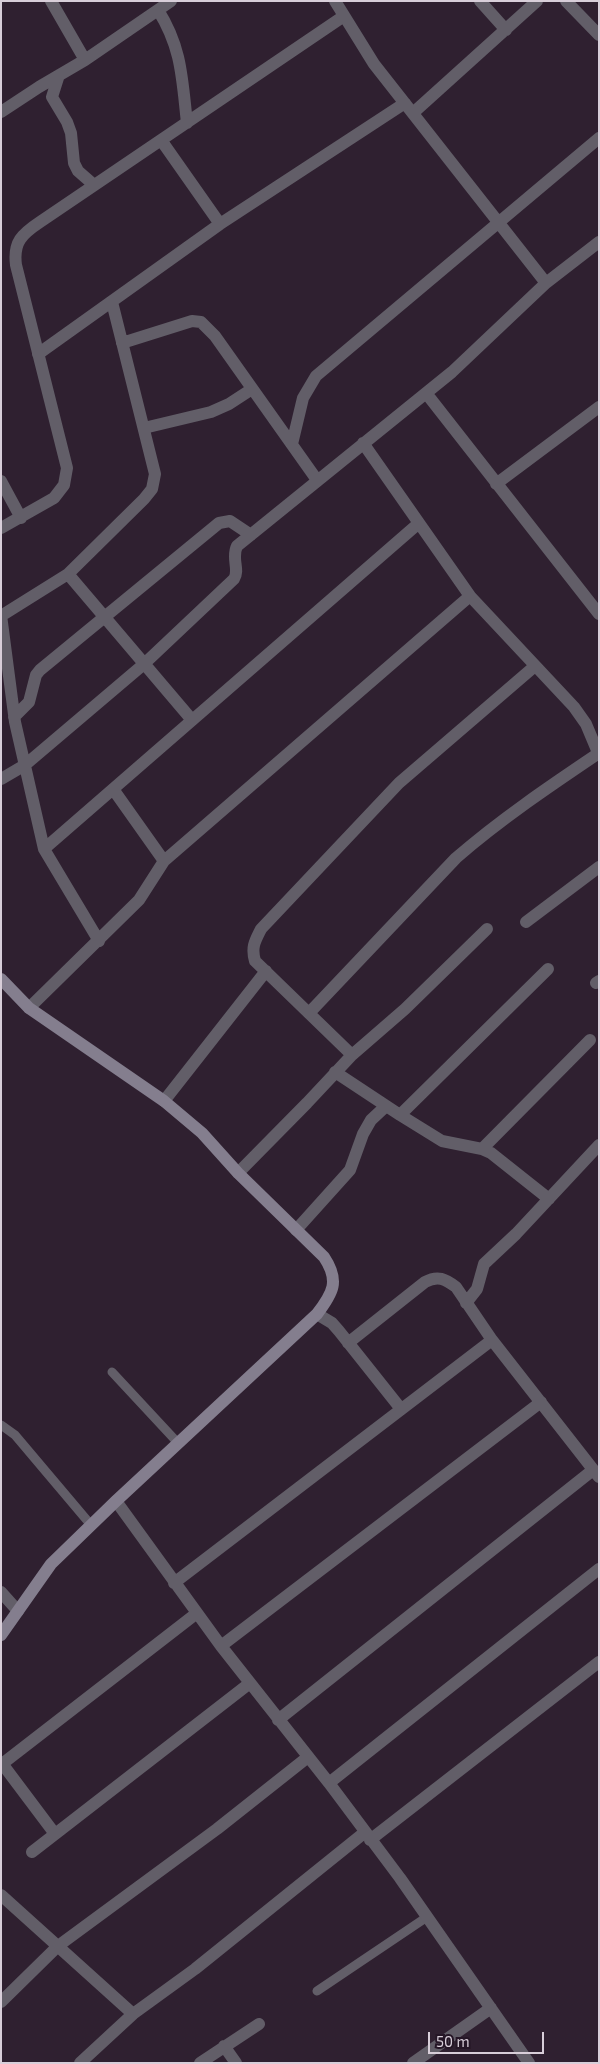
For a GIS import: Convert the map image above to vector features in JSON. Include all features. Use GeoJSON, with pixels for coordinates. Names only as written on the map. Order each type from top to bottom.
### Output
{"type":"FeatureCollection","features":[{"type":"Feature","properties":{"kind":"street"},"geometry":{"type":"LineString","coordinates":[[52,1],[86,60]]}},
{"type":"Feature","properties":{"kind":"street"},"geometry":{"type":"LineString","coordinates":[[1,112],[86,60],[171,1]]}},
{"type":"Feature","properties":{"kind":"street"},"geometry":{"type":"LineString","coordinates":[[335,1],[374,64],[546,283]]}},
{"type":"Feature","properties":{"kind":"street"},"geometry":{"type":"LineString","coordinates":[[480,1],[506,30]]}},
{"type":"Feature","properties":{"kind":"street"},"geometry":{"type":"LineString","coordinates":[[413,113],[537,1]]}},
{"type":"Feature","properties":{"kind":"street"},"geometry":{"type":"LineString","coordinates":[[566,1],[599,35]]}},
{"type":"Feature","properties":{"kind":"street"},"geometry":{"type":"LineString","coordinates":[[158,10],[168,26],[179,55],[187,122]]}},
{"type":"Feature","properties":{"kind":"street"},"geometry":{"type":"LineString","coordinates":[[1,528],[54,498],[64,485],[67,468],[16,265],[14,254],[17,244],[26,232],[344,16]]}},
{"type":"Feature","properties":{"kind":"street"},"geometry":{"type":"LineString","coordinates":[[59,75],[52,97],[67,122],[71,133],[74,163],[78,171],[94,185]]}},
{"type":"Feature","properties":{"kind":"street"},"geometry":{"type":"LineString","coordinates":[[38,354],[220,224],[405,103]]}},
{"type":"Feature","properties":{"kind":"street"},"geometry":{"type":"LineString","coordinates":[[292,444],[303,398],[316,376],[599,138]]}},
{"type":"Feature","properties":{"kind":"street"},"geometry":{"type":"LineString","coordinates":[[160,140],[220,224]]}},
{"type":"Feature","properties":{"kind":"street"},"geometry":{"type":"LineString","coordinates":[[1,779],[25,765],[144,664],[234,579],[236,575],[234,553],[237,546],[426,393],[505,324],[546,283],[599,242]]}},
{"type":"Feature","properties":{"kind":"street"},"geometry":{"type":"LineString","coordinates":[[99,941],[44,849],[14,717],[3,647],[1,616],[68,574],[152,489],[155,474],[112,302]]}},
{"type":"Feature","properties":{"kind":"street"},"geometry":{"type":"LineString","coordinates":[[122,343],[192,321],[201,322],[215,336],[317,480]]}},
{"type":"Feature","properties":{"kind":"street"},"geometry":{"type":"LineString","coordinates":[[144,428],[211,412],[229,404],[252,389]]}},
{"type":"Feature","properties":{"kind":"street"},"geometry":{"type":"LineString","coordinates":[[426,393],[599,614]]}},
{"type":"Feature","properties":{"kind":"street"},"geometry":{"type":"LineString","coordinates":[[496,484],[599,407]]}},
{"type":"Feature","properties":{"kind":"street"},"geometry":{"type":"LineString","coordinates":[[310,1012],[456,858],[481,836],[560,778],[598,754],[586,724],[574,707],[470,596],[363,443]]}},
{"type":"Feature","properties":{"kind":"street"},"geometry":{"type":"LineString","coordinates":[[1,481],[21,518]]}},
{"type":"Feature","properties":{"kind":"street"},"geometry":{"type":"LineString","coordinates":[[14,717],[29,702],[36,675],[40,670],[219,523],[230,521],[250,535]]}},
{"type":"Feature","properties":{"kind":"street"},"geometry":{"type":"LineString","coordinates":[[44,849],[419,523]]}},
{"type":"Feature","properties":{"kind":"street"},"geometry":{"type":"LineString","coordinates":[[68,574],[192,720]]}},
{"type":"Feature","properties":{"kind":"street"},"geometry":{"type":"LineString","coordinates":[[29,1008],[139,900],[164,861],[470,596]]}},
{"type":"Feature","properties":{"kind":"street"},"geometry":{"type":"LineString","coordinates":[[352,1055],[310,1012],[255,961],[252,952],[253,944],[261,929],[399,783],[535,666]]}},
{"type":"Feature","properties":{"kind":"street"},"geometry":{"type":"LineString","coordinates":[[113,789],[164,861]]}},
{"type":"Feature","properties":{"kind":"street"},"geometry":{"type":"LineString","coordinates":[[526,922],[599,867]]}},
{"type":"Feature","properties":{"kind":"street"},"geometry":{"type":"LineString","coordinates":[[238,1173],[352,1055],[405,1009],[486,929]]}},
{"type":"Feature","properties":{"kind":"street"},"geometry":{"type":"LineString","coordinates":[[400,1115],[548,969]]}},
{"type":"Feature","properties":{"kind":"street"},"geometry":{"type":"LineString","coordinates":[[164,1101],[266,971]]}},
{"type":"Feature","properties":{"kind":"street"},"geometry":{"type":"LineString","coordinates":[[1,979],[29,1008],[164,1101],[202,1133],[238,1173],[324,1257],[331,1268],[333,1290],[317,1314],[51,1564],[1,1634]]}},
{"type":"Feature","properties":{"kind":"street"},"geometry":{"type":"LineString","coordinates":[[482,1149],[590,1040]]}},
{"type":"Feature","properties":{"kind":"street"},"geometry":{"type":"LineString","coordinates":[[335,1072],[442,1141],[482,1149],[491,1153],[549,1199]]}},
{"type":"Feature","properties":{"kind":"street"},"geometry":{"type":"LineString","coordinates":[[296,1230],[350,1170],[363,1134],[371,1120],[386,1106]]}},
{"type":"Feature","properties":{"kind":"street"},"geometry":{"type":"LineString","coordinates":[[466,1303],[477,1289],[484,1264],[549,1199],[599,1145]]}},
{"type":"Feature","properties":{"kind":"street"},"geometry":{"type":"LineString","coordinates":[[278,1720],[596,1474],[492,1340],[456,1287],[448,1281],[440,1277],[425,1282],[348,1343]]}},
{"type":"Feature","properties":{"kind":"street"},"geometry":{"type":"LineString","coordinates":[[317,1314],[332,1323],[401,1410]]}},
{"type":"Feature","properties":{"kind":"street"},"geometry":{"type":"LineString","coordinates":[[174,1583],[492,1340]]}},
{"type":"Feature","properties":{"kind":"street"},"geometry":{"type":"LineString","coordinates":[[221,1646],[541,1402]]}},
{"type":"Feature","properties":{"kind":"street"},"geometry":{"type":"LineString","coordinates":[[116,1501],[221,1646],[329,1783],[400,1878],[529,2063]]}},
{"type":"Feature","properties":{"kind":"street"},"geometry":{"type":"LineString","coordinates":[[329,1783],[599,1569]]}},
{"type":"Feature","properties":{"kind":"street"},"geometry":{"type":"LineString","coordinates":[[1,1592],[18,1610]]}},
{"type":"Feature","properties":{"kind":"street"},"geometry":{"type":"LineString","coordinates":[[55,1834],[2,1763],[197,1613]]}},
{"type":"Feature","properties":{"kind":"street"},"geometry":{"type":"LineString","coordinates":[[80,2063],[133,2014],[599,1662]]}},
{"type":"Feature","properties":{"kind":"street"},"geometry":{"type":"LineString","coordinates":[[32,1852],[250,1683]]}},
{"type":"Feature","properties":{"kind":"street"},"geometry":{"type":"LineString","coordinates":[[1,2002],[58,1946],[217,1829],[308,1757]]}},
{"type":"Feature","properties":{"kind":"street"},"geometry":{"type":"LineString","coordinates":[[1,1895],[133,2014]]}},
{"type":"Feature","properties":{"kind":"street"},"geometry":{"type":"LineString","coordinates":[[413,2063],[491,2008]]}},
{"type":"Feature","properties":{"kind":"street"},"geometry":{"type":"LineString","coordinates":[[200,2063],[259,2024]]}},
{"type":"Feature","properties":{"kind":"street"},"geometry":{"type":"LineString","coordinates":[[224,2046],[236,2063]]}},
{"type":"Feature","properties":{"kind":"lane"},"geometry":{"type":"LineString","coordinates":[[112,1372],[178,1443]]}},
{"type":"Feature","properties":{"kind":"lane"},"geometry":{"type":"LineString","coordinates":[[1,1425],[15,1436],[91,1525]]}},
{"type":"Feature","properties":{"kind":"lane"},"geometry":{"type":"LineString","coordinates":[[317,1991],[427,1917]]}}]}
